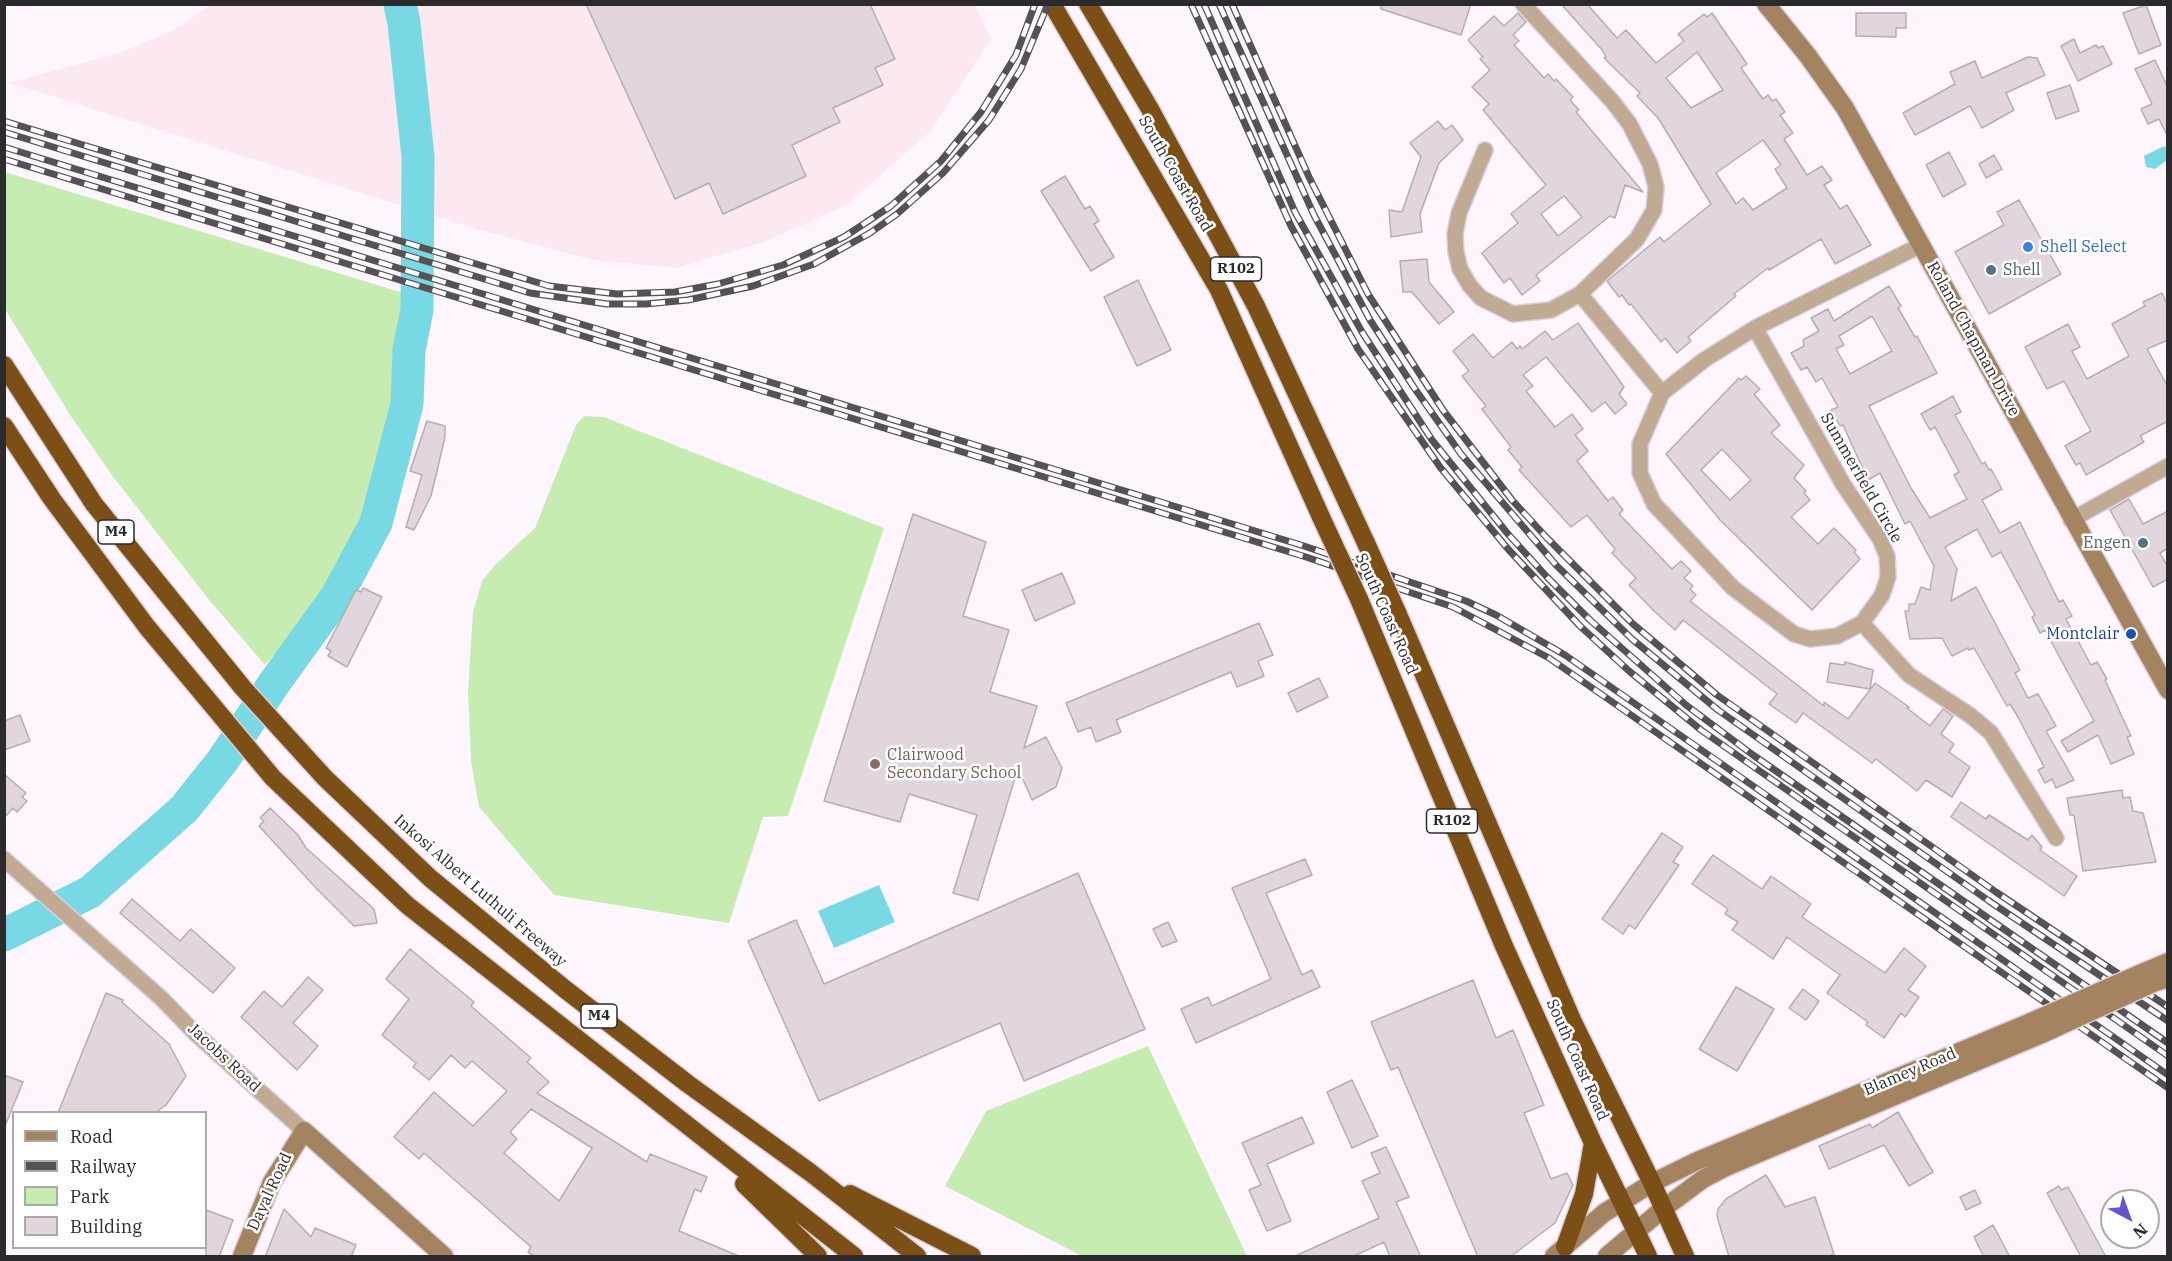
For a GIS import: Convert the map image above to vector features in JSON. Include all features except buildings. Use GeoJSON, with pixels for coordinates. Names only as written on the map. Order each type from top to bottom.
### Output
{"type":"FeatureCollection","features":[{"type":"Feature","properties":{"kind":"highway","name":"South Coast Road"},"geometry":{"type":"LineString","coordinates":[[1052,4],[1219,290],[1359,599],[1504,946],[1593,1143],[1637,1230],[1648,1257]]}},
{"type":"Feature","properties":{"kind":"highway","name":"South Coast Road"},"geometry":{"type":"LineString","coordinates":[[1089,4],[1150,109],[1256,306],[1397,612],[1573,1022],[1664,1208],[1685,1257]]}},
{"type":"Feature","properties":{"kind":"highway","name":"Inkosi Albert Luthuli Freeway"},"geometry":{"type":"LineString","coordinates":[[4,365],[94,504],[243,688],[325,778],[430,878],[548,975],[688,1084],[811,1173],[917,1257]]}},
{"type":"Feature","properties":{"kind":"highway","name":"M4"},"geometry":{"type":"LineString","coordinates":[[4,426],[52,499],[147,627],[273,778],[407,905],[854,1257]]}},
{"type":"Feature","properties":{"kind":"highway"},"geometry":{"type":"LineString","coordinates":[[683,1124],[818,1257]]}},
{"type":"Feature","properties":{"kind":"highway"},"geometry":{"type":"LineString","coordinates":[[1559,1252],[1584,1194],[1593,1143]]}},
{"type":"Feature","properties":{"kind":"highway"},"geometry":{"type":"LineString","coordinates":[[811,1173],[972,1257]]}},
{"type":"Feature","properties":{"kind":"street"},"geometry":{"type":"LineString","coordinates":[[1485,150],[1459,213],[1455,234],[1460,269],[1470,286],[1481,298],[1514,314],[1551,310],[1580,294],[1637,239],[1654,210],[1656,187],[1641,143],[1629,123],[1605,92],[1523,4]]}},
{"type":"Feature","properties":{"kind":"street","name":"Roland Chapman Drive"},"geometry":{"type":"LineString","coordinates":[[1766,4],[1808,56],[1845,108],[2166,690]]}},
{"type":"Feature","properties":{"kind":"street","name":"Summerfield Circle"},"geometry":{"type":"LineString","coordinates":[[1755,328],[1843,484],[1880,539],[1887,556],[1888,577],[1882,595],[1862,623],[1837,636],[1824,639],[1794,634],[1733,588],[1666,519],[1646,490],[1640,473],[1640,444],[1662,393],[1704,360],[1755,328],[1921,244]]}},
{"type":"Feature","properties":{"kind":"street"},"geometry":{"type":"LineString","coordinates":[[1580,294],[1662,393]]}},
{"type":"Feature","properties":{"kind":"street"},"geometry":{"type":"LineString","coordinates":[[2072,520],[2168,466]]}},
{"type":"Feature","properties":{"kind":"street"},"geometry":{"type":"LineString","coordinates":[[1862,623],[1909,675],[1971,716],[1991,733],[2056,838]]}},
{"type":"Feature","properties":{"kind":"street","name":"Jacobs Road"},"geometry":{"type":"LineString","coordinates":[[4,859],[444,1257]]}},
{"type":"Feature","properties":{"kind":"street","name":"Blamey Road"},"geometry":{"type":"LineString","coordinates":[[1664,1208],[1726,1167],[2036,1028],[2155,978],[2168,962]]}},
{"type":"Feature","properties":{"kind":"street","name":"Blamey Road"},"geometry":{"type":"LineString","coordinates":[[1652,1183],[1697,1161],[2036,1028]]}},
{"type":"Feature","properties":{"kind":"street","name":"Dayal Road"},"geometry":{"type":"LineString","coordinates":[[242,1257],[272,1182],[304,1131]]}},
{"type":"Feature","properties":{"kind":"street"},"geometry":{"type":"LineString","coordinates":[[1559,1252],[1621,1200],[1652,1183]]}},
{"type":"Feature","properties":{"kind":"street"},"geometry":{"type":"LineString","coordinates":[[1607,1257],[1664,1208]]}},
{"type":"Feature","properties":{"kind":"shaded area"},"geometry":{"type":"Polygon","coordinates":[[[212,4],[975,4],[991,39],[931,131],[846,205],[767,241],[676,268],[593,260],[473,228],[10,83],[122,52],[172,31],[212,4]]]}},
{"type":"Feature","properties":{"kind":"green space"},"geometry":{"type":"Polygon","coordinates":[[[5,172],[407,294],[399,369],[374,476],[356,533],[330,585],[300,626],[265,665],[210,601],[114,478],[70,415],[5,309],[5,172]]]}},
{"type":"Feature","properties":{"kind":"green space"},"geometry":{"type":"Polygon","coordinates":[[[584,416],[604,417],[884,528],[788,816],[763,817],[729,923],[554,895],[479,807],[471,761],[468,691],[473,612],[482,581],[496,564],[535,528],[576,425],[584,416]]]}},
{"type":"Feature","properties":{"kind":"green space"},"geometry":{"type":"Polygon","coordinates":[[[1148,1046],[1247,1256],[1082,1256],[945,1186],[986,1111],[1148,1046]]]}},
{"type":"Feature","properties":{"kind":"water"},"geometry":{"type":"Polygon","coordinates":[[[2164,146],[2167,148],[2167,160],[2155,169],[2146,167],[2144,156],[2164,146]]]}},
{"type":"Feature","properties":{"kind":"water"},"geometry":{"type":"Polygon","coordinates":[[[879,885],[895,922],[834,948],[818,911],[879,885]]]}},
{"type":"Feature","properties":{"kind":"waterway"},"geometry":{"type":"LineString","coordinates":[[4,935],[90,892],[184,809],[223,760],[275,682],[337,596],[376,523],[407,404],[409,350],[417,310],[418,157],[400,4]]}},
{"type":"Feature","properties":{"kind":"railway"},"geometry":{"type":"LineString","coordinates":[[4,121],[549,286],[617,294],[675,292],[718,284],[783,265],[844,237],[891,206],[941,161],[981,112],[1016,55],[1035,4]]}},
{"type":"Feature","properties":{"kind":"railway"},"geometry":{"type":"LineString","coordinates":[[4,132],[530,293],[607,304],[646,304],[688,300],[753,286],[814,264],[870,233],[897,214],[943,173],[989,120],[1021,69],[1048,4]]}},
{"type":"Feature","properties":{"kind":"railway"},"geometry":{"type":"LineString","coordinates":[[1191,4],[1291,226],[1358,349],[1440,467],[1508,549],[1580,626],[1629,671],[1701,730],[2168,1056]]}},
{"type":"Feature","properties":{"kind":"railway"},"geometry":{"type":"LineString","coordinates":[[1204,4],[1295,212],[1362,332],[1432,440],[1508,534],[1547,577],[1590,620],[1686,705],[1753,755],[2168,1043]]}},
{"type":"Feature","properties":{"kind":"railway"},"geometry":{"type":"LineString","coordinates":[[1219,4],[1314,215],[1370,320],[1461,454],[1556,565],[1632,639],[1718,710],[1989,901],[2168,1021]]}},
{"type":"Feature","properties":{"kind":"railway"},"geometry":{"type":"LineString","coordinates":[[1232,4],[1309,177],[1368,294],[1443,410],[1512,500],[1547,538],[1633,624],[1717,695],[1996,892],[2168,1007]]}},
{"type":"Feature","properties":{"kind":"railway"},"geometry":{"type":"LineString","coordinates":[[4,147],[1304,546],[1466,601],[1496,615],[1565,655],[2168,1075]]}},
{"type":"Feature","properties":{"kind":"railway"},"geometry":{"type":"LineString","coordinates":[[4,159],[1306,557],[1453,607],[1549,658],[2168,1088]]}},
{"type":"Feature","properties":{"kind":"place","name":"Shell Select"},"geometry":{"type":"Point","coordinates":[2028,247]}},
{"type":"Feature","properties":{"kind":"place","name":"Shell"},"geometry":{"type":"Point","coordinates":[1991,270]}},
{"type":"Feature","properties":{"kind":"place","name":"Engen"},"geometry":{"type":"Point","coordinates":[2143,543]}},
{"type":"Feature","properties":{"kind":"place","name":"Montclair"},"geometry":{"type":"Point","coordinates":[2131,634]}},
{"type":"Feature","properties":{"kind":"place","name":"Clairwood Secondary School"},"geometry":{"type":"Point","coordinates":[875,764]}}]}
